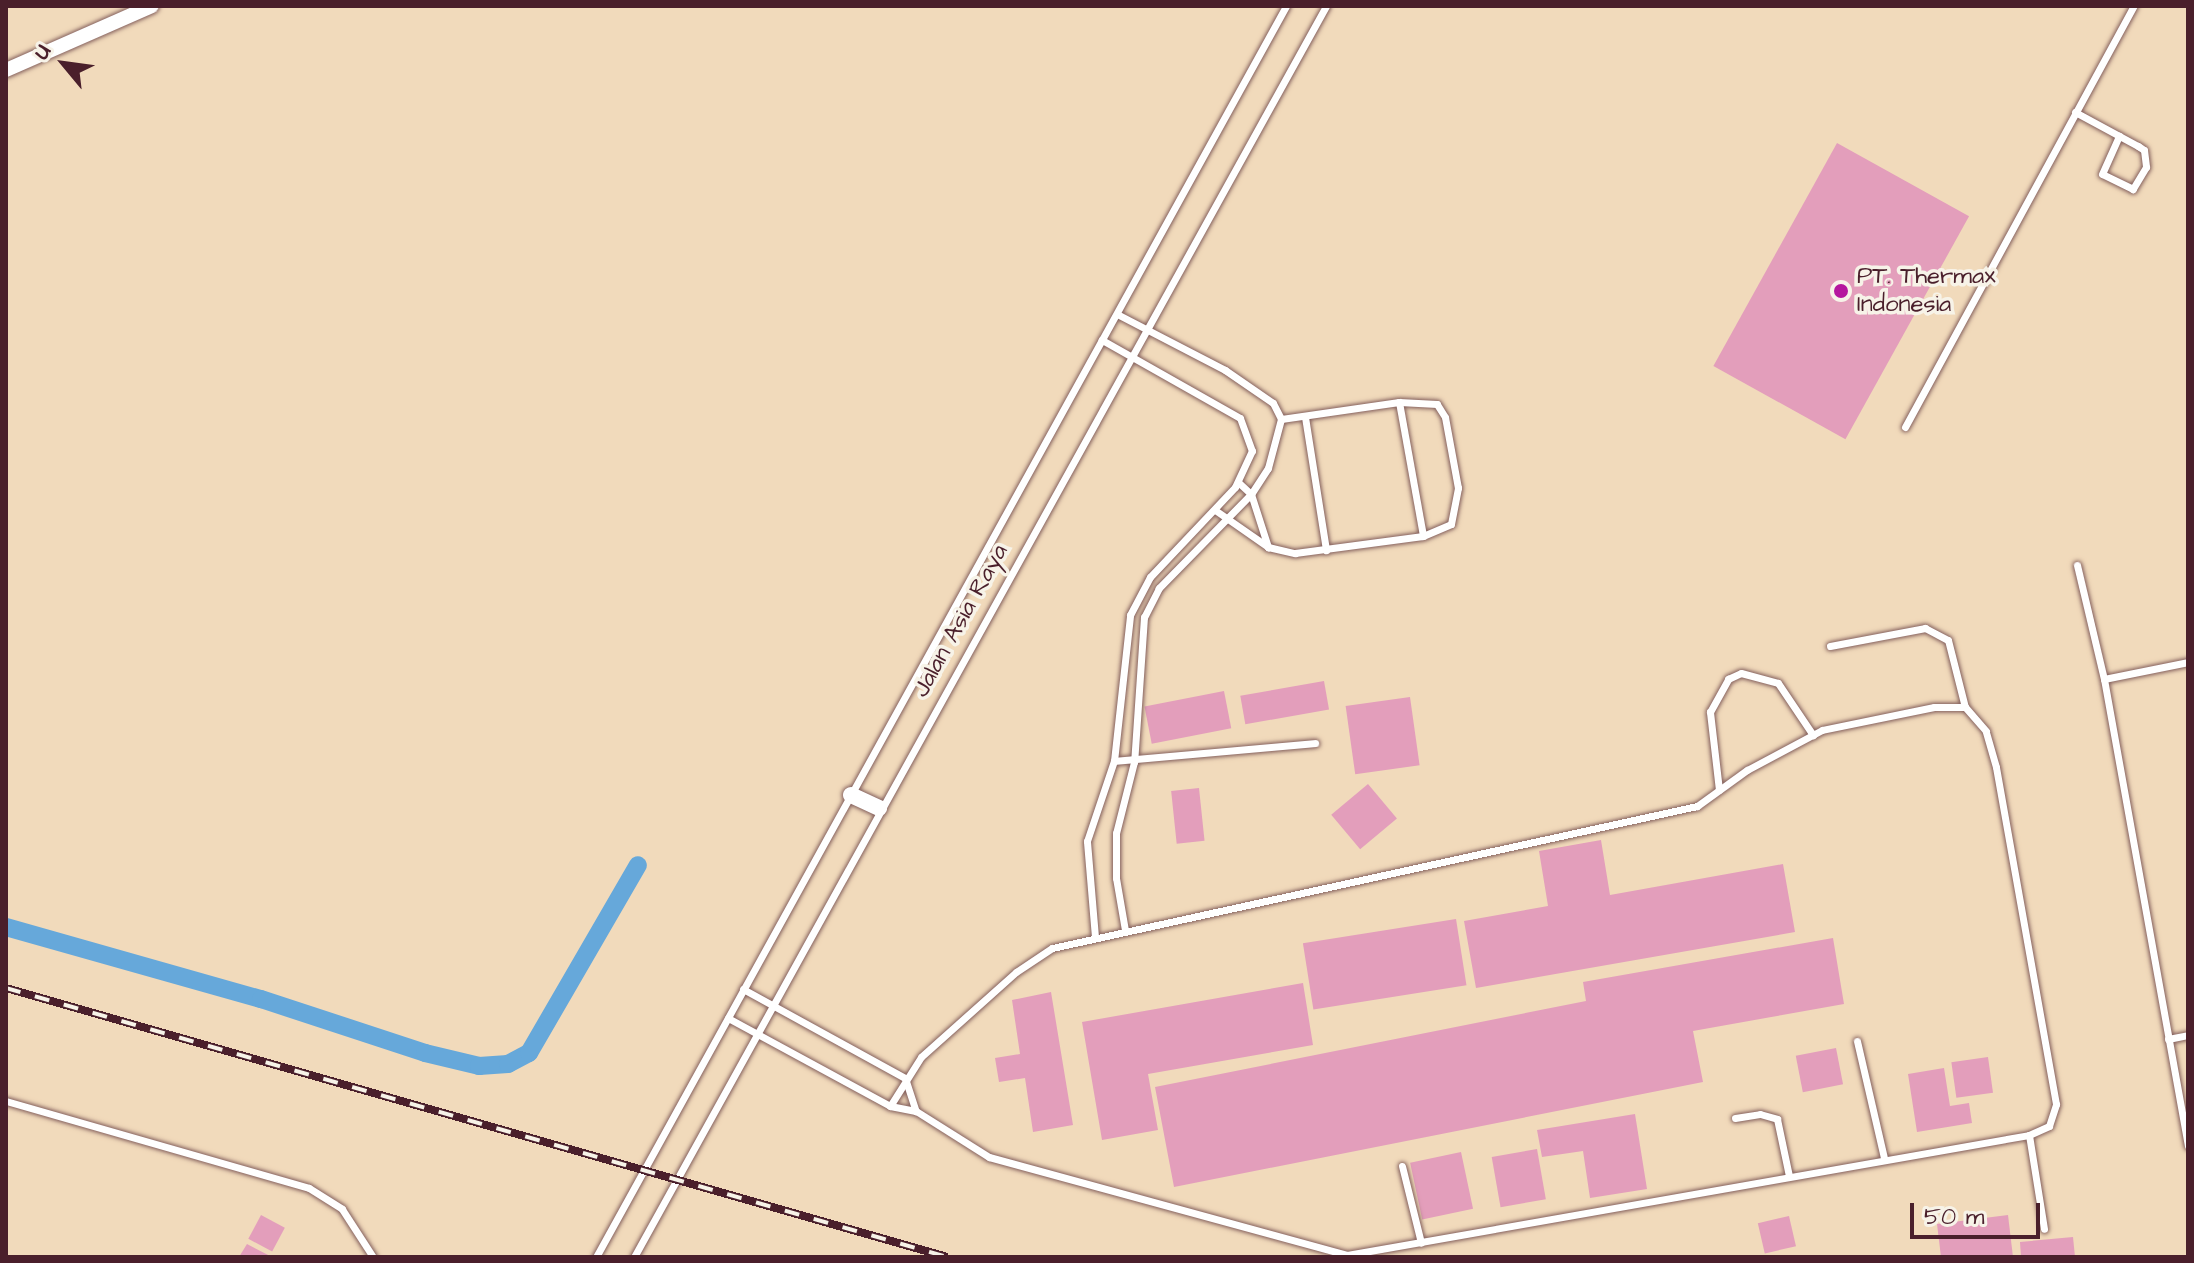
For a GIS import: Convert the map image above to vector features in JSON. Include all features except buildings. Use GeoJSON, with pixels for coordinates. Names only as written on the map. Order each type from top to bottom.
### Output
{"type":"FeatureCollection","features":[{"type":"Feature","properties":{"kind":"street"},"geometry":{"type":"LineString","coordinates":[[6,70],[152,6]]}},
{"type":"Feature","properties":{"kind":"street"},"geometry":{"type":"LineString","coordinates":[[851,795],[879,808]]}},
{"type":"Feature","properties":{"kind":"lane","name":"Jalan Asia Raya"},"geometry":{"type":"LineString","coordinates":[[596,1257],[1286,6]]}},
{"type":"Feature","properties":{"kind":"lane","name":"Jalan Asia Raya"},"geometry":{"type":"LineString","coordinates":[[634,1257],[879,808],[1326,6]]}},
{"type":"Feature","properties":{"kind":"lane"},"geometry":{"type":"LineString","coordinates":[[1905,427],[2134,6]]}},
{"type":"Feature","properties":{"kind":"lane"},"geometry":{"type":"LineString","coordinates":[[2075,112],[2119,136],[2144,150],[2148,158],[2133,189],[2102,174],[2119,136]]}},
{"type":"Feature","properties":{"kind":"lane"},"geometry":{"type":"LineString","coordinates":[[1117,314],[1225,370],[1273,403],[1281,419],[1268,468],[1251,494],[1159,588],[1144,617],[1134,762],[1116,833],[1116,878],[1125,930]]}},
{"type":"Feature","properties":{"kind":"lane"},"geometry":{"type":"LineString","coordinates":[[1095,937],[1087,841],[1114,761],[1127,671],[1130,615],[1150,577],[1238,482],[1252,451],[1248,431],[1240,418],[1210,398],[1102,340]]}},
{"type":"Feature","properties":{"kind":"lane"},"geometry":{"type":"LineString","coordinates":[[1215,510],[1226,522],[1268,547],[1295,553],[1423,536],[1451,524],[1458,488],[1445,417],[1437,404],[1399,402],[1281,419]]}},
{"type":"Feature","properties":{"kind":"lane"},"geometry":{"type":"LineString","coordinates":[[1399,402],[1423,536]]}},
{"type":"Feature","properties":{"kind":"lane"},"geometry":{"type":"LineString","coordinates":[[1305,417],[1326,550]]}},
{"type":"Feature","properties":{"kind":"lane"},"geometry":{"type":"LineString","coordinates":[[1238,482],[1251,494],[1268,547]]}},
{"type":"Feature","properties":{"kind":"lane"},"geometry":{"type":"LineString","coordinates":[[2077,565],[2104,679],[2188,1145]]}},
{"type":"Feature","properties":{"kind":"lane"},"geometry":{"type":"LineString","coordinates":[[728,1018],[890,1106],[916,1111],[951,1136],[1002,1162],[1347,1255],[1884,1158],[2029,1135],[2049,1126],[2056,1104],[1996,767],[1986,731],[1965,707],[1948,640],[1925,628],[1830,646]]}},
{"type":"Feature","properties":{"kind":"lane"},"geometry":{"type":"LineString","coordinates":[[2104,679],[2188,662]]}},
{"type":"Feature","properties":{"kind":"lane"},"geometry":{"type":"LineString","coordinates":[[1719,790],[1710,712],[1728,679],[1741,673],[1778,683],[1813,735]]}},
{"type":"Feature","properties":{"kind":"lane"},"geometry":{"type":"LineString","coordinates":[[890,1106],[921,1057],[1016,972],[1052,948],[1524,847],[1697,806],[1813,735],[1934,707],[1965,707]]}},
{"type":"Feature","properties":{"kind":"lane"},"geometry":{"type":"LineString","coordinates":[[1114,761],[1134,762],[1315,743]]}},
{"type":"Feature","properties":{"kind":"lane"},"geometry":{"type":"LineString","coordinates":[[743,989],[905,1078],[916,1111]]}},
{"type":"Feature","properties":{"kind":"lane"},"geometry":{"type":"LineString","coordinates":[[2168,1039],[2188,1035]]}},
{"type":"Feature","properties":{"kind":"lane"},"geometry":{"type":"LineString","coordinates":[[1857,1041],[1884,1158]]}},
{"type":"Feature","properties":{"kind":"lane"},"geometry":{"type":"LineString","coordinates":[[6,1101],[309,1188],[342,1209],[373,1257]]}},
{"type":"Feature","properties":{"kind":"lane"},"geometry":{"type":"LineString","coordinates":[[1735,1118],[1760,1114],[1777,1119],[1789,1176]]}},
{"type":"Feature","properties":{"kind":"lane"},"geometry":{"type":"LineString","coordinates":[[2029,1135],[2044,1229]]}},
{"type":"Feature","properties":{"kind":"lane"},"geometry":{"type":"LineString","coordinates":[[1402,1166],[1421,1243]]}},
{"type":"Feature","properties":{"kind":"waterway"},"geometry":{"type":"LineString","coordinates":[[6,927],[261,999],[425,1053],[479,1066],[508,1064],[529,1053],[638,865]]}},
{"type":"Feature","properties":{"kind":"railway"},"geometry":{"type":"LineString","coordinates":[[6,988],[947,1257]]}},
{"type":"Feature","properties":{"kind":"place","name":"PT. Thermax Indonesia"},"geometry":{"type":"Point","coordinates":[1841,291]}}]}
